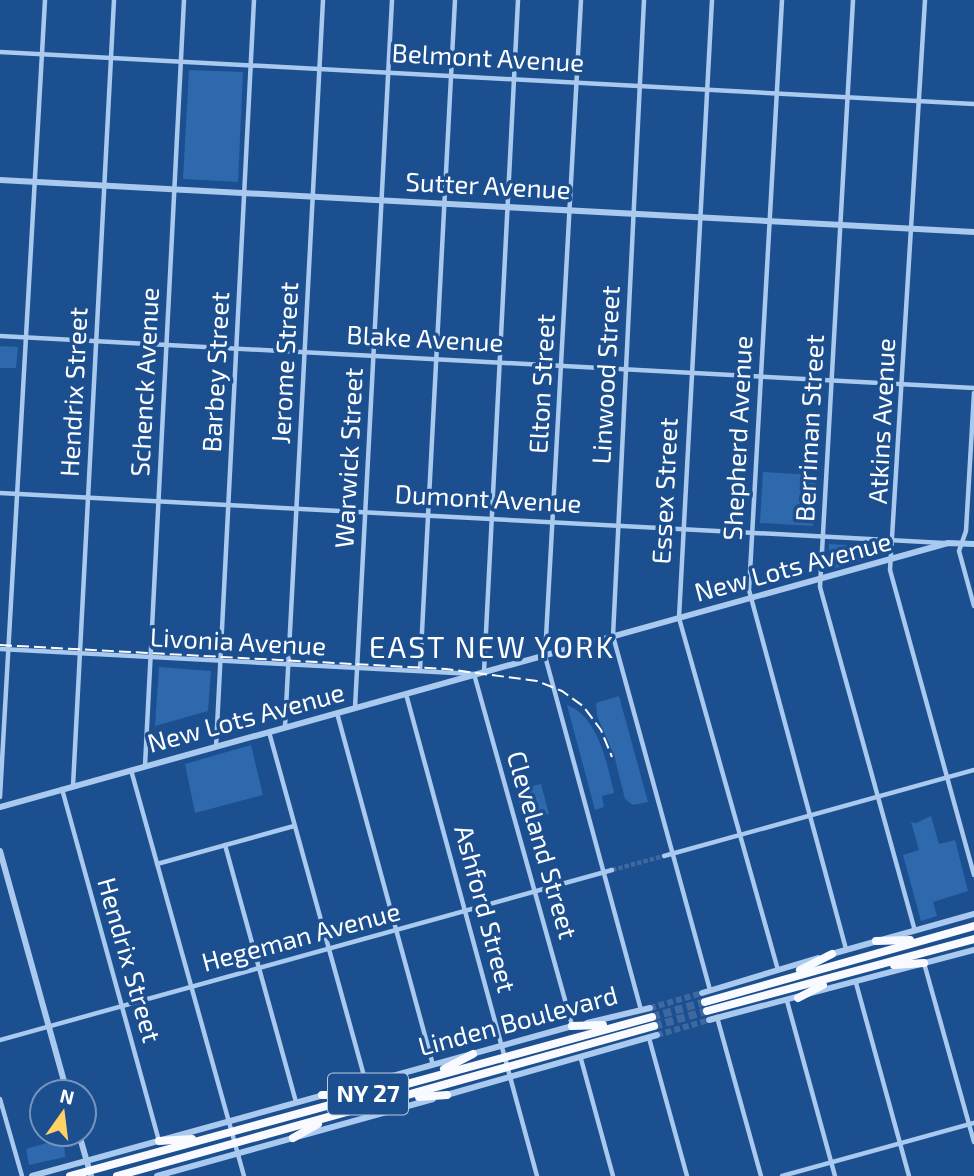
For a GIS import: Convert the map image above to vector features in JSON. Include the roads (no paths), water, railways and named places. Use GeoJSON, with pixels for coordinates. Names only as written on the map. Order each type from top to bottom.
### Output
{"type":"FeatureCollection","features":[{"type":"Feature","properties":{"kind":"highway"},"geometry":{"type":"LineString","coordinates":[[705,995],[786,978],[974,926]]}},
{"type":"Feature","properties":{"kind":"highway"},"geometry":{"type":"LineString","coordinates":[[708,1016],[974,939]]}},
{"type":"Feature","properties":{"kind":"highway"},"geometry":{"type":"LineString","coordinates":[[876,941],[924,940]]}},
{"type":"Feature","properties":{"kind":"highway"},"geometry":{"type":"LineString","coordinates":[[786,978],[831,954]]}},
{"type":"Feature","properties":{"kind":"highway"},"geometry":{"type":"LineString","coordinates":[[877,966],[924,963]]}},
{"type":"Feature","properties":{"kind":"highway"},"geometry":{"type":"LineString","coordinates":[[797,998],[838,977]]}},
{"type":"Feature","properties":{"kind":"highway","name":"Linden Boulevard"},"geometry":{"type":"LineString","coordinates":[[70,1176],[90,1173],[208,1138],[652,1017]]}},
{"type":"Feature","properties":{"kind":"highway","name":"Linden Boulevard"},"geometry":{"type":"LineString","coordinates":[[117,1176],[508,1068],[652,1017]]}},
{"type":"Feature","properties":{"kind":"highway"},"geometry":{"type":"LineString","coordinates":[[572,1026],[617,1025]]}},
{"type":"Feature","properties":{"kind":"highway"},"geometry":{"type":"LineString","coordinates":[[428,1077],[473,1054]]}},
{"type":"Feature","properties":{"kind":"highway"},"geometry":{"type":"LineString","coordinates":[[322,1096],[365,1095]]}},
{"type":"Feature","properties":{"kind":"highway"},"geometry":{"type":"LineString","coordinates":[[402,1098],[447,1095]]}},
{"type":"Feature","properties":{"kind":"highway"},"geometry":{"type":"LineString","coordinates":[[293,1138],[330,1117]]}},
{"type":"Feature","properties":{"kind":"highway"},"geometry":{"type":"LineString","coordinates":[[159,1140],[208,1138]]}},
{"type":"Feature","properties":{"kind":"street"},"geometry":{"type":"LineString","coordinates":[[0,797],[45,0]]}},
{"type":"Feature","properties":{"kind":"street","name":"Hendrix Street"},"geometry":{"type":"LineString","coordinates":[[73,786],[114,0]]}},
{"type":"Feature","properties":{"kind":"street","name":"Schenck Avenue"},"geometry":{"type":"LineString","coordinates":[[145,766],[184,0]]}},
{"type":"Feature","properties":{"kind":"street","name":"Barbey Street"},"geometry":{"type":"LineString","coordinates":[[216,747],[254,0]]}},
{"type":"Feature","properties":{"kind":"street","name":"Jerome Street"},"geometry":{"type":"LineString","coordinates":[[285,727],[323,0]]}},
{"type":"Feature","properties":{"kind":"street","name":"Warwick Street"},"geometry":{"type":"LineString","coordinates":[[355,708],[392,0]]}},
{"type":"Feature","properties":{"kind":"street"},"geometry":{"type":"LineString","coordinates":[[420,670],[455,0]]}},
{"type":"Feature","properties":{"kind":"street"},"geometry":{"type":"LineString","coordinates":[[484,672],[518,0]]}},
{"type":"Feature","properties":{"kind":"street","name":"Elton Street"},"geometry":{"type":"LineString","coordinates":[[581,0],[545,656],[641,1010]]}},
{"type":"Feature","properties":{"kind":"street","name":"Linwood Street"},"geometry":{"type":"LineString","coordinates":[[644,0],[613,636],[672,854],[705,995]]}},
{"type":"Feature","properties":{"kind":"street","name":"Essex Street"},"geometry":{"type":"LineString","coordinates":[[712,0],[679,618],[778,970]]}},
{"type":"Feature","properties":{"kind":"street","name":"Shepherd Avenue"},"geometry":{"type":"LineString","coordinates":[[782,0],[750,599],[846,949]]}},
{"type":"Feature","properties":{"kind":"street","name":"Berriman Street"},"geometry":{"type":"LineString","coordinates":[[853,0],[820,587],[915,931]]}},
{"type":"Feature","properties":{"kind":"street","name":"Atkins Avenue"},"geometry":{"type":"LineString","coordinates":[[925,0],[894,540],[890,570],[974,875]]}},
{"type":"Feature","properties":{"kind":"street","name":"Belmont Avenue"},"geometry":{"type":"LineString","coordinates":[[0,52],[974,104]]}},
{"type":"Feature","properties":{"kind":"street","name":"Sutter Avenue"},"geometry":{"type":"LineString","coordinates":[[0,180],[974,232]]}},
{"type":"Feature","properties":{"kind":"street","name":"Blake Avenue"},"geometry":{"type":"LineString","coordinates":[[0,336],[691,372],[903,384],[974,391]]}},
{"type":"Feature","properties":{"kind":"street"},"geometry":{"type":"LineString","coordinates":[[974,391],[966,531],[959,551],[974,606]]}},
{"type":"Feature","properties":{"kind":"street","name":"Dumont Avenue"},"geometry":{"type":"LineString","coordinates":[[0,493],[974,544]]}},
{"type":"Feature","properties":{"kind":"street","name":"New Lots Avenue"},"geometry":{"type":"LineString","coordinates":[[0,807],[948,543]]}},
{"type":"Feature","properties":{"kind":"street","name":"Livonia Avenue"},"geometry":{"type":"LineString","coordinates":[[0,649],[474,674]]}},
{"type":"Feature","properties":{"kind":"street","name":"Cleveland Street"},"geometry":{"type":"LineString","coordinates":[[474,674],[572,1026]]}},
{"type":"Feature","properties":{"kind":"street","name":"Ashford Street"},"geometry":{"type":"LineString","coordinates":[[406,694],[537,1176]]}},
{"type":"Feature","properties":{"kind":"street"},"geometry":{"type":"LineString","coordinates":[[337,713],[433,1065]]}},
{"type":"Feature","properties":{"kind":"street"},"geometry":{"type":"LineString","coordinates":[[269,732],[366,1083]]}},
{"type":"Feature","properties":{"kind":"street"},"geometry":{"type":"LineString","coordinates":[[131,770],[244,1176]]}},
{"type":"Feature","properties":{"kind":"street"},"geometry":{"type":"LineString","coordinates":[[664,856],[974,770]]}},
{"type":"Feature","properties":{"kind":"street","name":"Hendrix Street"},"geometry":{"type":"LineString","coordinates":[[62,789],[159,1140]]}},
{"type":"Feature","properties":{"kind":"street"},"geometry":{"type":"LineString","coordinates":[[157,864],[295,826]]}},
{"type":"Feature","properties":{"kind":"street"},"geometry":{"type":"LineString","coordinates":[[225,845],[296,1102]]}},
{"type":"Feature","properties":{"kind":"street"},"geometry":{"type":"LineString","coordinates":[[0,851],[63,1078]]}},
{"type":"Feature","properties":{"kind":"street","name":"Hegeman Avenue"},"geometry":{"type":"LineString","coordinates":[[0,1040],[612,870]]}},
{"type":"Feature","properties":{"kind":"street"},"geometry":{"type":"LineString","coordinates":[[705,995],[846,949],[974,914]]}},
{"type":"Feature","properties":{"kind":"street"},"geometry":{"type":"LineString","coordinates":[[708,1016],[717,1017],[787,1001],[974,950]]}},
{"type":"Feature","properties":{"kind":"street"},"geometry":{"type":"LineString","coordinates":[[924,963],[972,1124],[974,1142]]}},
{"type":"Feature","properties":{"kind":"street"},"geometry":{"type":"LineString","coordinates":[[856,983],[909,1176]]}},
{"type":"Feature","properties":{"kind":"street"},"geometry":{"type":"LineString","coordinates":[[787,1001],[835,1176]]}},
{"type":"Feature","properties":{"kind":"street","name":"Linden Boulevard"},"geometry":{"type":"LineString","coordinates":[[32,1176],[572,1026],[641,1010],[652,1017]]}},
{"type":"Feature","properties":{"kind":"street"},"geometry":{"type":"LineString","coordinates":[[717,1017],[761,1176]]}},
{"type":"Feature","properties":{"kind":"street","name":"Linden Boulevard"},"geometry":{"type":"LineString","coordinates":[[157,1176],[581,1059],[657,1035]]}},
{"type":"Feature","properties":{"kind":"street"},"geometry":{"type":"LineString","coordinates":[[649,1038],[687,1176]]}},
{"type":"Feature","properties":{"kind":"street"},"geometry":{"type":"LineString","coordinates":[[581,1059],[613,1176]]}},
{"type":"Feature","properties":{"kind":"street"},"geometry":{"type":"LineString","coordinates":[[0,1099],[22,1176]]}},
{"type":"Feature","properties":{"kind":"street"},"geometry":{"type":"LineString","coordinates":[[782,1176],[972,1124]]}},
{"type":"Feature","properties":{"kind":"street"},"geometry":{"type":"LineString","coordinates":[[83,1148],[90,1173]]}},
{"type":"Feature","properties":{"kind":"tunnel"},"geometry":{"type":"LineString","coordinates":[[612,870],[664,856]]}},
{"type":"Feature","properties":{"kind":"tunnel"},"geometry":{"type":"LineString","coordinates":[[650,1008],[702,993]]}},
{"type":"Feature","properties":{"kind":"tunnel"},"geometry":{"type":"LineString","coordinates":[[652,1017],[705,1002]]}},
{"type":"Feature","properties":{"kind":"tunnel"},"geometry":{"type":"LineString","coordinates":[[654,1026],[707,1011]]}},
{"type":"Feature","properties":{"kind":"tunnel"},"geometry":{"type":"LineString","coordinates":[[657,1035],[709,1020]]}},
{"type":"Feature","properties":{"kind":"railway"},"geometry":{"type":"LineString","coordinates":[[0,645],[446,669],[537,681],[562,691],[583,706],[601,730],[612,757]]}},
{"type":"Feature","properties":{"kind":"district","name":"EAST NEW YORK"},"geometry":{"type":"Point","coordinates":[492,648]}}]}
